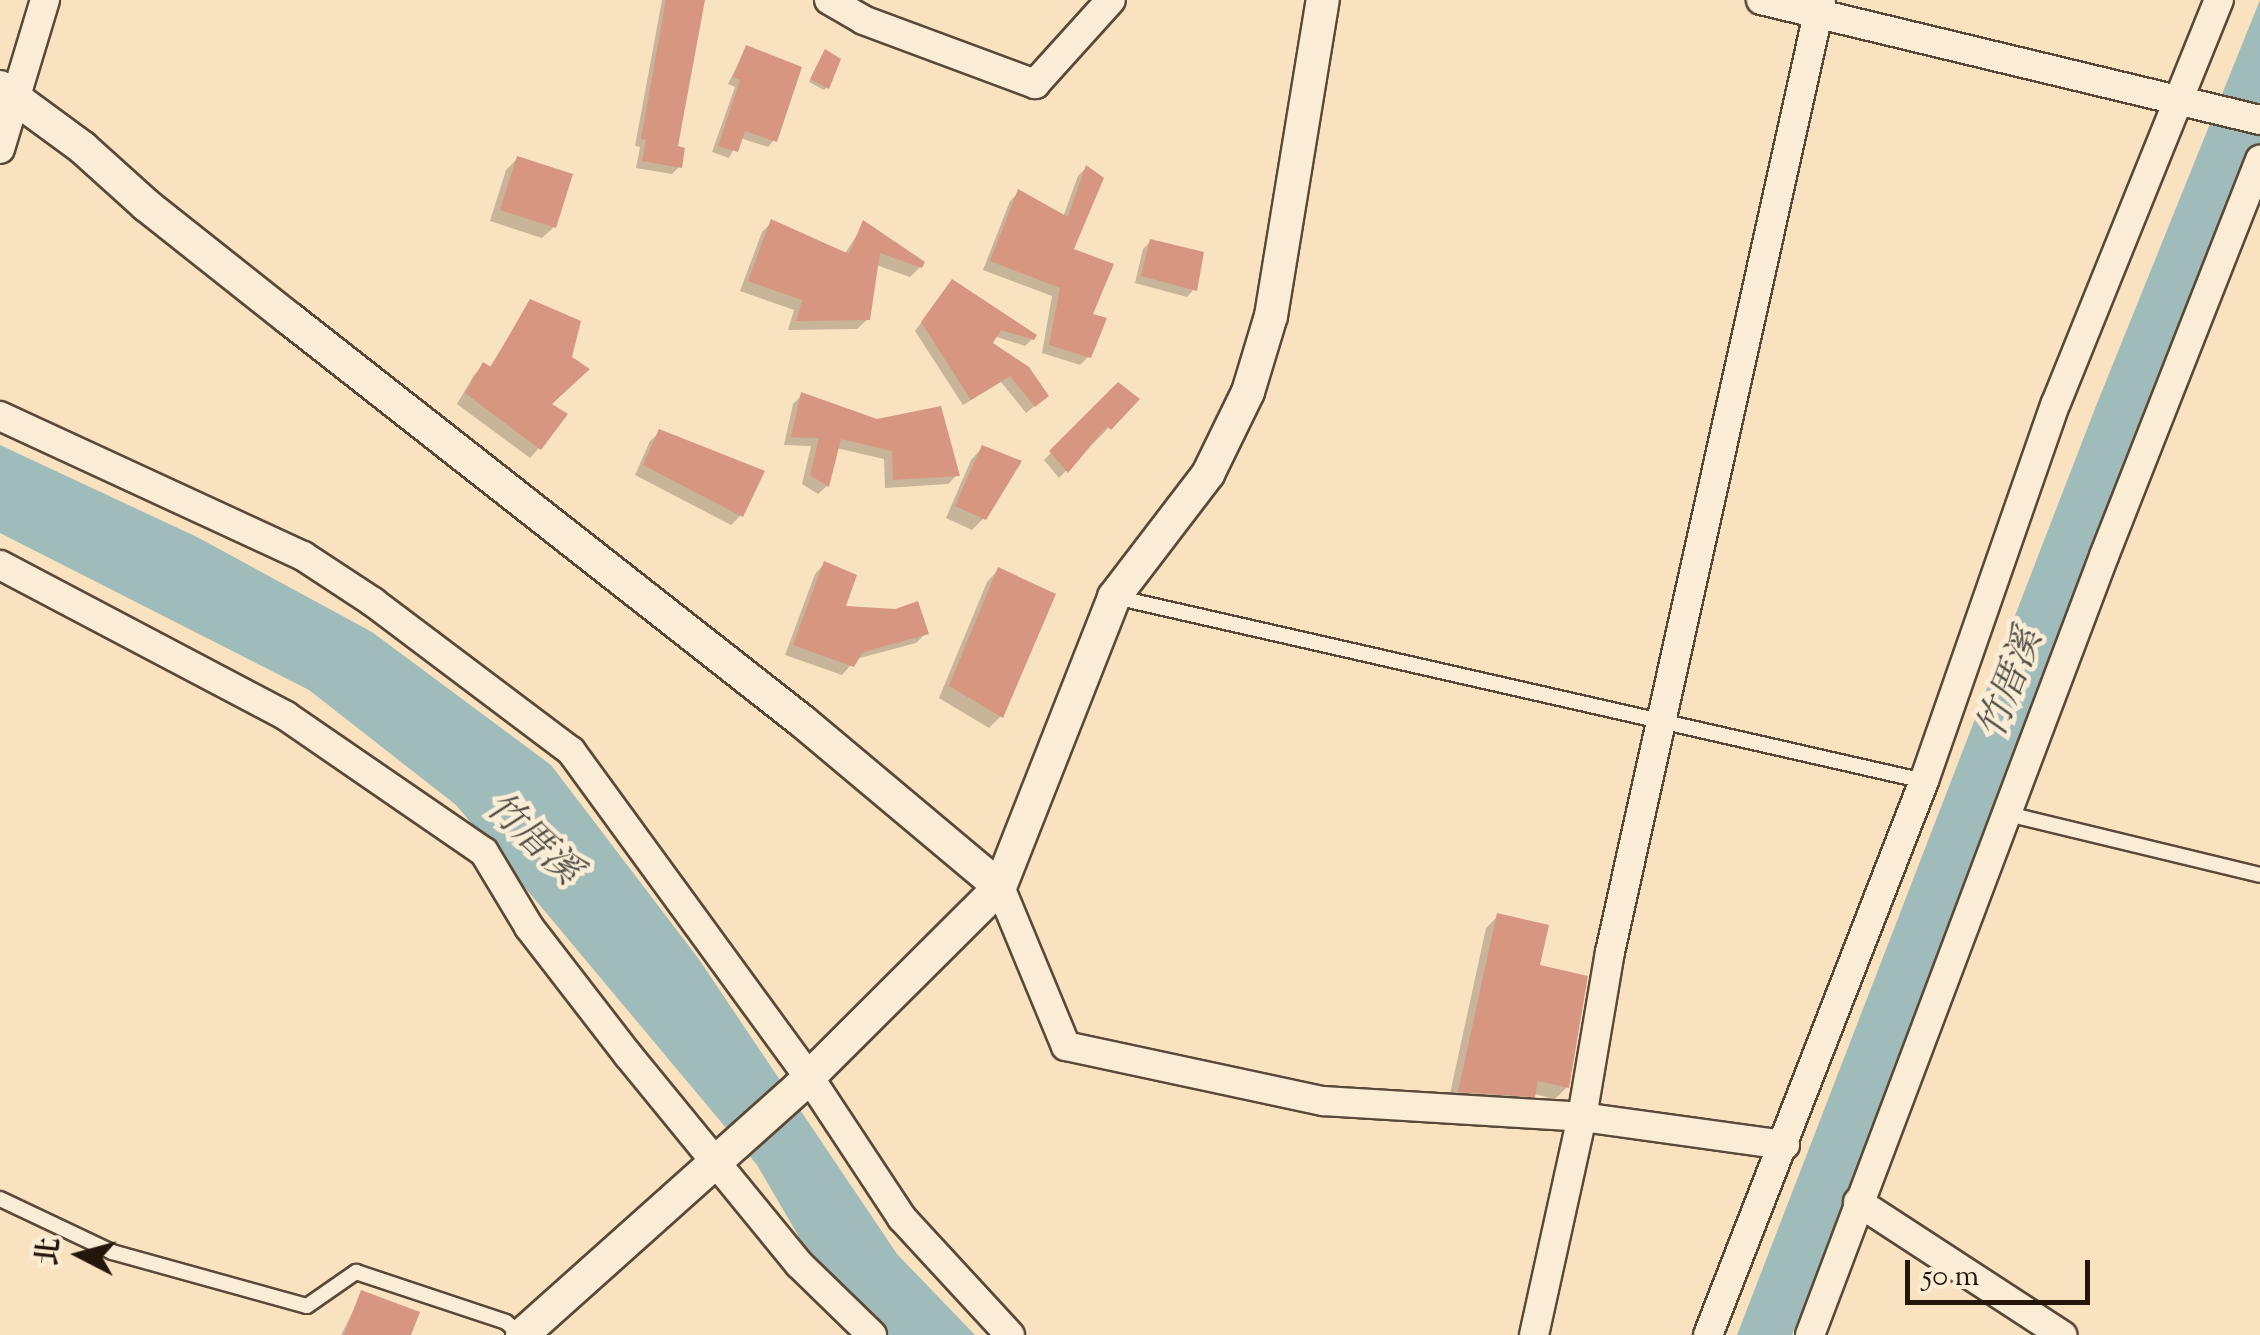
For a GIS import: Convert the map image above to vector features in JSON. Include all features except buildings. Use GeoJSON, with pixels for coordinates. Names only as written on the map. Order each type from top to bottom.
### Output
{"type":"FeatureCollection","features":[{"type":"Feature","properties":{"kind":"street"},"geometry":{"type":"LineString","coordinates":[[0,149],[8,92],[45,0]]}},
{"type":"Feature","properties":{"kind":"street"},"geometry":{"type":"LineString","coordinates":[[829,0],[863,20],[1035,84],[1111,0]]}},
{"type":"Feature","properties":{"kind":"street"},"geometry":{"type":"LineString","coordinates":[[521,1335],[804,1083],[1000,886],[1114,597],[1208,474],[1248,392],[1270,316],[1323,0]]}},
{"type":"Feature","properties":{"kind":"street"},"geometry":{"type":"LineString","coordinates":[[1760,0],[1820,6],[2260,120]]}},
{"type":"Feature","properties":{"kind":"street"},"geometry":{"type":"LineString","coordinates":[[1708,1335],[1924,780],[2056,403],[2219,0]]}},
{"type":"Feature","properties":{"kind":"street"},"geometry":{"type":"LineString","coordinates":[[1534,1335],[1582,1117],[1610,952],[1664,723],[1820,6]]}},
{"type":"Feature","properties":{"kind":"street"},"geometry":{"type":"LineString","coordinates":[[8,92],[261,296],[802,720],[1000,886],[1066,1046],[1323,1101],[1582,1117],[1785,1145]]}},
{"type":"Feature","properties":{"kind":"street"},"geometry":{"type":"LineString","coordinates":[[1810,1335],[2260,160]]}},
{"type":"Feature","properties":{"kind":"street"},"geometry":{"type":"LineString","coordinates":[[0,416],[303,556],[373,602],[571,751],[902,1218],[1010,1335]]}},
{"type":"Feature","properties":{"kind":"street"},"geometry":{"type":"LineString","coordinates":[[0,565],[286,716],[484,852],[540,941],[628,1055],[717,1158],[799,1264],[872,1335]]}},
{"type":"Feature","properties":{"kind":"street"},"geometry":{"type":"LineString","coordinates":[[1858,1202],[2062,1335]]}},
{"type":"Feature","properties":{"kind":"lane"},"geometry":{"type":"LineString","coordinates":[[1114,597],[1924,780]]}},
{"type":"Feature","properties":{"kind":"lane"},"geometry":{"type":"LineString","coordinates":[[2008,814],[2260,875]]}},
{"type":"Feature","properties":{"kind":"lane"},"geometry":{"type":"LineString","coordinates":[[0,1199],[112,1252],[307,1306],[356,1272],[506,1322],[521,1335]]}},
{"type":"Feature","properties":{"kind":"water","name":"竹厝溪"},"geometry":{"type":"Polygon","coordinates":[[[2260,0],[2260,153],[2003,822],[1792,1335],[1737,1335],[2096,406],[2260,0]]]}},
{"type":"Feature","properties":{"kind":"water","name":"竹厝溪"},"geometry":{"type":"Polygon","coordinates":[[[0,445],[197,537],[372,632],[551,765],[698,958],[897,1254],[975,1335],[875,1335],[823,1278],[757,1165],[456,805],[309,690],[0,533],[0,445]]]}}]}
